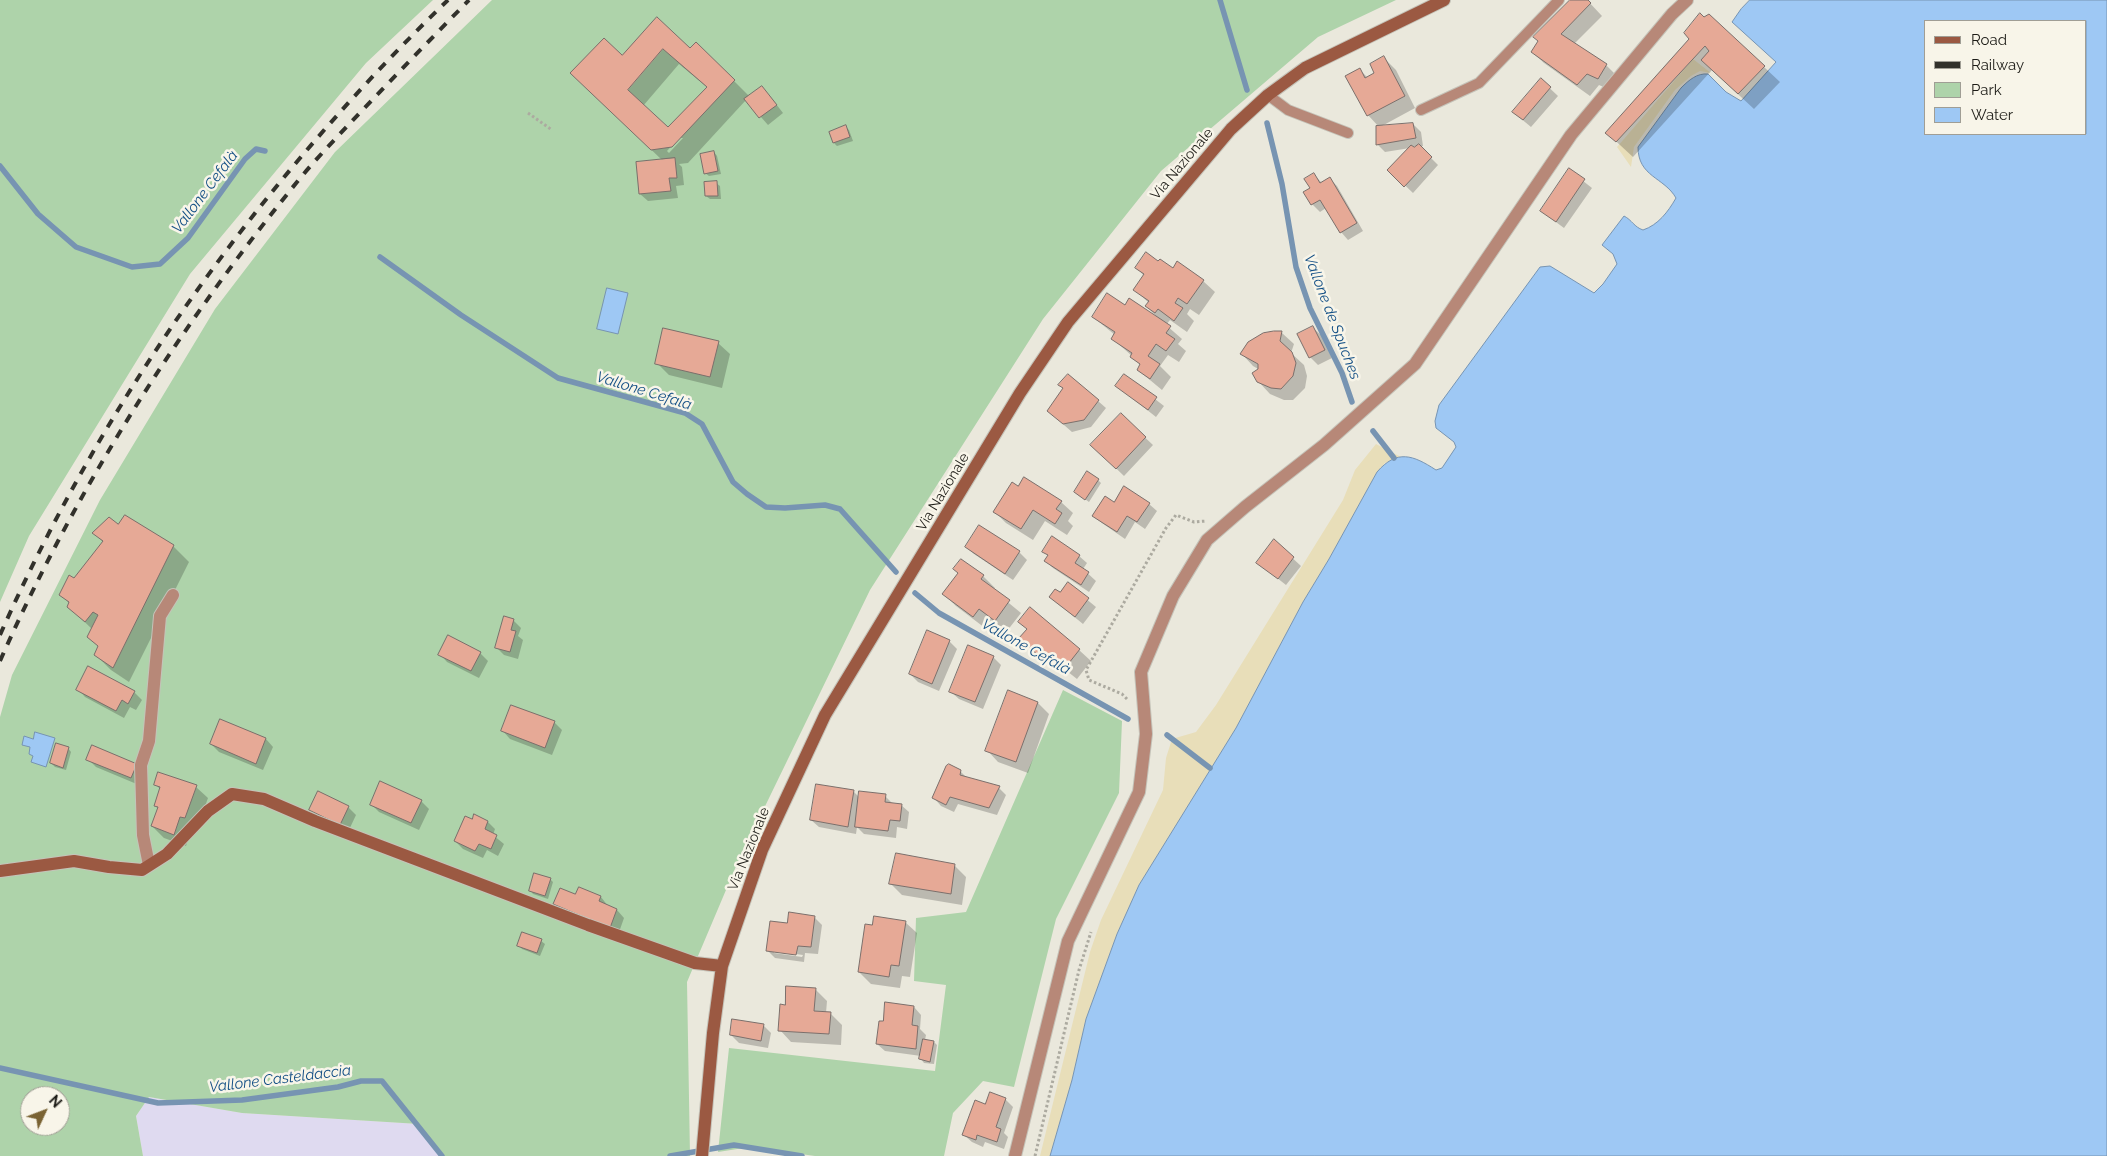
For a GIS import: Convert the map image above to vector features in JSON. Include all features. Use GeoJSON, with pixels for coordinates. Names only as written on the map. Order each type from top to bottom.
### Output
{"type":"FeatureCollection","features":[{"type":"Feature","properties":{"kind":"main road","name":"Via Nazionale"},"geometry":{"type":"LineString","coordinates":[[702,1156],[713,1033],[722,966],[762,850],[824,715],[1020,394],[1068,322],[1231,129],[1268,95],[1305,68],[1338,50],[1444,0]]}},
{"type":"Feature","properties":{"kind":"main road"},"geometry":{"type":"LineString","coordinates":[[0,871],[74,861],[142,870],[167,854],[208,811],[232,794],[264,799],[315,822],[588,925],[695,963],[722,966]]}},
{"type":"Feature","properties":{"kind":"street"},"geometry":{"type":"LineString","coordinates":[[1015,1156],[1068,941],[1139,792],[1146,734],[1141,672],[1173,596],[1207,540],[1245,507],[1324,445],[1415,364],[1571,135],[1686,0]]}},
{"type":"Feature","properties":{"kind":"street"},"geometry":{"type":"LineString","coordinates":[[149,866],[143,835],[141,766],[149,741],[160,616],[173,596]]}},
{"type":"Feature","properties":{"kind":"lane"},"geometry":{"type":"LineString","coordinates":[[1421,110],[1479,84],[1559,0]]}},
{"type":"Feature","properties":{"kind":"lane"},"geometry":{"type":"LineString","coordinates":[[1268,95],[1288,110],[1348,133]]}},
{"type":"Feature","properties":{"kind":"path"},"geometry":{"type":"LineString","coordinates":[[528,113],[552,130]]}},
{"type":"Feature","properties":{"kind":"path"},"geometry":{"type":"LineString","coordinates":[[1132,703],[1122,694],[1089,680],[1086,670],[1166,528],[1176,515],[1194,522],[1207,521],[1214,516]]}},
{"type":"Feature","properties":{"kind":"path"},"geometry":{"type":"LineString","coordinates":[[1035,1156],[1079,970],[1093,926]]}},
{"type":"Feature","properties":{"kind":"shaded area"},"geometry":{"type":"Polygon","coordinates":[[[149,1097],[242,1113],[419,1124],[442,1156],[143,1156],[136,1116],[149,1097]]]}},
{"type":"Feature","properties":{"kind":"green space"},"geometry":{"type":"Polygon","coordinates":[[[0,0],[433,0],[366,63],[190,274],[29,536],[0,602],[0,0]]]}},
{"type":"Feature","properties":{"kind":"green space"},"geometry":{"type":"Polygon","coordinates":[[[492,0],[1396,0],[1318,37],[1161,171],[1043,319],[870,590],[737,864],[687,982],[690,1156],[442,1156],[419,1124],[242,1113],[149,1097],[136,1116],[143,1156],[0,1156],[0,717],[12,675],[100,500],[215,309],[335,152],[492,0]]]}},
{"type":"Feature","properties":{"kind":"green space"},"geometry":{"type":"Polygon","coordinates":[[[1063,690],[1122,721],[1119,793],[1056,919],[1014,1087],[983,1081],[953,1113],[944,1156],[815,1156],[750,1147],[718,1152],[729,1048],[935,1071],[946,985],[914,981],[916,918],[966,912],[1063,690]]]}},
{"type":"Feature","properties":{"kind":"sand"},"geometry":{"type":"Polygon","coordinates":[[[1693,59],[1711,73],[1700,71],[1675,90],[1634,147],[1631,167],[1617,147],[1693,59]]]}},
{"type":"Feature","properties":{"kind":"sand"},"geometry":{"type":"Polygon","coordinates":[[[1376,444],[1401,457],[1385,463],[1377,472],[1303,602],[1236,728],[1139,885],[1117,934],[1086,1019],[1072,1080],[1050,1156],[1040,1156],[1090,952],[1101,920],[1163,790],[1166,758],[1172,739],[1196,732],[1216,705],[1343,500],[1355,470],[1376,444]]]}},
{"type":"Feature","properties":{"kind":"water"},"geometry":{"type":"Polygon","coordinates":[[[1750,0],[2107,0],[2107,1156],[1050,1156],[1072,1080],[1086,1019],[1117,934],[1139,885],[1236,728],[1303,602],[1377,472],[1391,460],[1398,457],[1412,458],[1436,470],[1442,468],[1456,447],[1454,442],[1436,428],[1435,421],[1439,405],[1540,267],[1550,266],[1594,293],[1617,264],[1613,254],[1602,245],[1624,216],[1643,230],[1653,225],[1666,213],[1676,198],[1665,185],[1652,176],[1642,165],[1638,147],[1681,88],[1693,78],[1708,74],[1726,92],[1741,101],[1776,62],[1732,22],[1750,0]]]}},
{"type":"Feature","properties":{"kind":"water"},"geometry":{"type":"Polygon","coordinates":[[[607,288],[628,293],[618,334],[597,329],[607,288]]]}},
{"type":"Feature","properties":{"kind":"water"},"geometry":{"type":"Polygon","coordinates":[[[35,732],[55,738],[46,767],[31,762],[33,756],[29,754],[30,747],[22,745],[24,736],[33,739],[35,732]]]}},
{"type":"Feature","properties":{"kind":"building"},"geometry":{"type":"Polygon","coordinates":[[[1570,0],[1588,0],[1591,3],[1561,34],[1607,64],[1598,79],[1587,74],[1577,85],[1531,52],[1538,41],[1533,37],[1570,0]]]}},
{"type":"Feature","properties":{"kind":"building"},"geometry":{"type":"Polygon","coordinates":[[[1700,13],[1704,17],[1709,14],[1765,66],[1738,94],[1701,60],[1709,51],[1705,46],[1616,142],[1605,133],[1689,39],[1684,33],[1700,13]]]}},
{"type":"Feature","properties":{"kind":"building"},"geometry":{"type":"Polygon","coordinates":[[[657,17],[690,48],[696,42],[735,80],[672,147],[651,150],[570,73],[604,38],[622,55],[657,17]],[[663,49],[628,90],[668,127],[707,87],[663,49]]]}},
{"type":"Feature","properties":{"kind":"building"},"geometry":{"type":"Polygon","coordinates":[[[1384,56],[1405,96],[1367,116],[1345,76],[1360,68],[1365,78],[1374,73],[1370,64],[1384,56]]]}},
{"type":"Feature","properties":{"kind":"building"},"geometry":{"type":"Polygon","coordinates":[[[1541,78],[1551,87],[1523,120],[1512,112],[1541,78]]]}},
{"type":"Feature","properties":{"kind":"building"},"geometry":{"type":"Polygon","coordinates":[[[762,86],[777,105],[759,118],[744,99],[762,86]]]}},
{"type":"Feature","properties":{"kind":"building"},"geometry":{"type":"Polygon","coordinates":[[[1413,123],[1416,138],[1376,145],[1376,126],[1413,123]]]}},
{"type":"Feature","properties":{"kind":"building"},"geometry":{"type":"Polygon","coordinates":[[[846,125],[850,137],[833,143],[829,132],[846,125]]]}},
{"type":"Feature","properties":{"kind":"building"},"geometry":{"type":"Polygon","coordinates":[[[1419,144],[1432,157],[1404,187],[1387,170],[1411,145],[1414,147],[1419,144]]]}},
{"type":"Feature","properties":{"kind":"building"},"geometry":{"type":"Polygon","coordinates":[[[714,151],[718,171],[704,174],[700,154],[714,151]]]}},
{"type":"Feature","properties":{"kind":"building"},"geometry":{"type":"Polygon","coordinates":[[[675,158],[677,178],[669,178],[671,191],[639,194],[636,162],[675,158]]]}},
{"type":"Feature","properties":{"kind":"building"},"geometry":{"type":"Polygon","coordinates":[[[1569,168],[1585,179],[1556,222],[1540,211],[1569,168]]]}},
{"type":"Feature","properties":{"kind":"building"},"geometry":{"type":"Polygon","coordinates":[[[1314,173],[1320,183],[1330,177],[1357,223],[1340,233],[1320,200],[1311,205],[1303,192],[1310,188],[1304,179],[1314,173]]]}},
{"type":"Feature","properties":{"kind":"building"},"geometry":{"type":"Polygon","coordinates":[[[717,181],[718,196],[705,196],[704,182],[717,181]]]}},
{"type":"Feature","properties":{"kind":"building"},"geometry":{"type":"Polygon","coordinates":[[[1146,252],[1158,261],[1160,259],[1173,268],[1177,261],[1204,280],[1187,304],[1178,298],[1175,303],[1183,308],[1174,321],[1158,309],[1155,313],[1145,306],[1149,301],[1133,290],[1144,274],[1135,268],[1146,252]]]}},
{"type":"Feature","properties":{"kind":"building"},"geometry":{"type":"Polygon","coordinates":[[[1107,293],[1125,305],[1129,298],[1171,326],[1166,333],[1175,339],[1166,351],[1156,344],[1148,356],[1160,364],[1150,379],[1137,370],[1140,364],[1130,357],[1132,353],[1111,339],[1115,332],[1092,317],[1107,293]]]}},
{"type":"Feature","properties":{"kind":"building"},"geometry":{"type":"Polygon","coordinates":[[[1313,326],[1325,350],[1309,358],[1297,334],[1313,326]]]}},
{"type":"Feature","properties":{"kind":"building"},"geometry":{"type":"Polygon","coordinates":[[[663,328],[719,341],[710,377],[655,364],[663,328]]]}},
{"type":"Feature","properties":{"kind":"building"},"geometry":{"type":"Polygon","coordinates":[[[1282,331],[1280,341],[1292,352],[1296,363],[1293,376],[1281,389],[1271,388],[1257,382],[1252,373],[1258,369],[1258,364],[1240,354],[1248,342],[1263,333],[1282,331]]]}},
{"type":"Feature","properties":{"kind":"building"},"geometry":{"type":"Polygon","coordinates":[[[1068,374],[1099,400],[1084,420],[1063,424],[1047,411],[1063,388],[1058,385],[1068,374]]]}},
{"type":"Feature","properties":{"kind":"building"},"geometry":{"type":"Polygon","coordinates":[[[1124,374],[1157,397],[1148,410],[1115,386],[1124,374]]]}},
{"type":"Feature","properties":{"kind":"building"},"geometry":{"type":"Polygon","coordinates":[[[1121,413],[1146,437],[1116,469],[1090,445],[1121,413]]]}},
{"type":"Feature","properties":{"kind":"building"},"geometry":{"type":"Polygon","coordinates":[[[1087,471],[1099,479],[1085,500],[1074,492],[1087,471]]]}},
{"type":"Feature","properties":{"kind":"building"},"geometry":{"type":"Polygon","coordinates":[[[1024,477],[1062,501],[1056,509],[1062,513],[1055,524],[1033,510],[1021,529],[993,512],[1012,482],[1018,486],[1024,477]]]}},
{"type":"Feature","properties":{"kind":"building"},"geometry":{"type":"Polygon","coordinates":[[[1124,486],[1150,503],[1137,522],[1127,516],[1117,532],[1092,516],[1105,496],[1114,502],[1124,486]]]}},
{"type":"Feature","properties":{"kind":"building"},"geometry":{"type":"Polygon","coordinates":[[[125,515],[174,545],[113,668],[94,655],[98,646],[87,637],[98,615],[93,612],[85,622],[67,607],[69,602],[59,595],[69,575],[74,578],[103,541],[92,533],[109,517],[118,524],[125,515]]]}},
{"type":"Feature","properties":{"kind":"building"},"geometry":{"type":"Polygon","coordinates":[[[979,525],[1020,551],[1005,574],[965,547],[979,525]]]}},
{"type":"Feature","properties":{"kind":"building"},"geometry":{"type":"Polygon","coordinates":[[[1052,536],[1080,555],[1075,563],[1089,572],[1081,585],[1044,561],[1048,555],[1042,552],[1052,536]]]}},
{"type":"Feature","properties":{"kind":"building"},"geometry":{"type":"Polygon","coordinates":[[[1274,539],[1294,557],[1278,579],[1256,563],[1274,539]]]}},
{"type":"Feature","properties":{"kind":"building"},"geometry":{"type":"Polygon","coordinates":[[[961,559],[984,575],[981,579],[1010,600],[995,621],[979,609],[973,617],[942,594],[958,573],[953,569],[961,559]]]}},
{"type":"Feature","properties":{"kind":"building"},"geometry":{"type":"Polygon","coordinates":[[[1068,582],[1089,598],[1075,617],[1049,597],[1055,589],[1060,592],[1068,582]]]}},
{"type":"Feature","properties":{"kind":"building"},"geometry":{"type":"Polygon","coordinates":[[[1030,607],[1080,649],[1065,668],[1046,653],[1042,658],[1018,639],[1027,629],[1018,622],[1030,607]]]}},
{"type":"Feature","properties":{"kind":"building"},"geometry":{"type":"Polygon","coordinates":[[[504,616],[514,619],[511,630],[516,631],[510,652],[495,648],[504,616]]]}},
{"type":"Feature","properties":{"kind":"building"},"geometry":{"type":"Polygon","coordinates":[[[927,630],[950,640],[932,684],[909,674],[927,630]]]}},
{"type":"Feature","properties":{"kind":"building"},"geometry":{"type":"Polygon","coordinates":[[[448,635],[481,652],[471,671],[438,655],[448,635]]]}},
{"type":"Feature","properties":{"kind":"building"},"geometry":{"type":"Polygon","coordinates":[[[968,645],[994,656],[975,702],[949,692],[968,645]]]}},
{"type":"Feature","properties":{"kind":"building"},"geometry":{"type":"Polygon","coordinates":[[[88,666],[135,691],[128,704],[122,700],[116,711],[76,690],[88,666]]]}},
{"type":"Feature","properties":{"kind":"building"},"geometry":{"type":"Polygon","coordinates":[[[1008,690],[1038,702],[1016,762],[985,751],[1008,690]]]}},
{"type":"Feature","properties":{"kind":"building"},"geometry":{"type":"Polygon","coordinates":[[[511,705],[555,721],[545,748],[501,731],[511,705]]]}},
{"type":"Feature","properties":{"kind":"building"},"geometry":{"type":"Polygon","coordinates":[[[220,719],[266,738],[256,764],[210,744],[220,719]]]}},
{"type":"Feature","properties":{"kind":"building"},"geometry":{"type":"Polygon","coordinates":[[[56,743],[69,747],[63,768],[50,763],[56,743]]]}},
{"type":"Feature","properties":{"kind":"building"},"geometry":{"type":"Polygon","coordinates":[[[92,745],[137,764],[131,778],[86,760],[92,745]]]}},
{"type":"Feature","properties":{"kind":"building"},"geometry":{"type":"Polygon","coordinates":[[[949,764],[961,770],[960,775],[1000,786],[989,808],[950,797],[946,805],[932,798],[946,766],[949,764]]]}},
{"type":"Feature","properties":{"kind":"building"},"geometry":{"type":"Polygon","coordinates":[[[158,772],[197,785],[185,818],[180,817],[174,835],[151,826],[158,807],[154,806],[160,787],[154,785],[158,772]]]}},
{"type":"Feature","properties":{"kind":"building"},"geometry":{"type":"Polygon","coordinates":[[[380,781],[422,800],[411,823],[370,805],[380,781]]]}},
{"type":"Feature","properties":{"kind":"building"},"geometry":{"type":"Polygon","coordinates":[[[816,784],[854,790],[848,827],[810,820],[816,784]]]}},
{"type":"Feature","properties":{"kind":"building"},"geometry":{"type":"Polygon","coordinates":[[[318,791],[349,806],[340,825],[309,810],[318,791]]]}},
{"type":"Feature","properties":{"kind":"building"},"geometry":{"type":"Polygon","coordinates":[[[859,791],[886,794],[885,802],[902,804],[900,821],[890,820],[888,831],[855,827],[859,791]]]}},
{"type":"Feature","properties":{"kind":"building"},"geometry":{"type":"Polygon","coordinates":[[[474,814],[488,821],[485,829],[497,835],[491,849],[479,844],[475,851],[454,841],[465,816],[472,819],[474,814]]]}},
{"type":"Feature","properties":{"kind":"building"},"geometry":{"type":"Polygon","coordinates":[[[896,853],[955,864],[951,894],[889,884],[896,853]]]}},
{"type":"Feature","properties":{"kind":"building"},"geometry":{"type":"Polygon","coordinates":[[[534,873],[551,878],[545,896],[529,891],[534,873]]]}},
{"type":"Feature","properties":{"kind":"building"},"geometry":{"type":"Polygon","coordinates":[[[579,887],[601,896],[599,901],[617,909],[610,928],[553,904],[560,888],[575,894],[579,887]]]}},
{"type":"Feature","properties":{"kind":"building"},"geometry":{"type":"Polygon","coordinates":[[[789,912],[815,916],[811,947],[798,946],[796,955],[766,951],[770,921],[787,923],[789,912]]]}},
{"type":"Feature","properties":{"kind":"building"},"geometry":{"type":"Polygon","coordinates":[[[874,916],[906,921],[899,966],[891,965],[889,977],[858,972],[865,924],[872,925],[874,916]]]}},
{"type":"Feature","properties":{"kind":"building"},"geometry":{"type":"Polygon","coordinates":[[[522,932],[542,939],[537,953],[517,946],[522,932]]]}},
{"type":"Feature","properties":{"kind":"building"},"geometry":{"type":"Polygon","coordinates":[[[786,986],[816,988],[814,1011],[831,1012],[829,1034],[778,1031],[780,1004],[785,1005],[786,986]]]}},
{"type":"Feature","properties":{"kind":"building"},"geometry":{"type":"Polygon","coordinates":[[[885,1002],[914,1006],[912,1025],[918,1026],[916,1049],[876,1044],[879,1021],[883,1021],[885,1002]]]}},
{"type":"Feature","properties":{"kind":"building"},"geometry":{"type":"Polygon","coordinates":[[[732,1019],[764,1024],[761,1041],[730,1035],[732,1019]]]}},
{"type":"Feature","properties":{"kind":"building"},"geometry":{"type":"Polygon","coordinates":[[[923,1039],[934,1041],[930,1062],[919,1059],[923,1039]]]}},
{"type":"Feature","properties":{"kind":"building"},"geometry":{"type":"Polygon","coordinates":[[[990,1092],[1006,1098],[996,1127],[1001,1129],[997,1142],[977,1135],[976,1140],[962,1135],[975,1100],[985,1104],[990,1092]]]}},
{"type":"Feature","properties":{"kind":"waterway","name":"Vallone de Spuches"},"geometry":{"type":"LineString","coordinates":[[1220,0],[1247,90]]}},
{"type":"Feature","properties":{"kind":"waterway","name":"Vallone de Spuches"},"geometry":{"type":"LineString","coordinates":[[1267,123],[1282,184],[1296,267],[1310,308],[1342,373],[1352,402]]}},
{"type":"Feature","properties":{"kind":"waterway","name":"Vallone Cefalà"},"geometry":{"type":"LineString","coordinates":[[0,166],[38,214],[76,247],[132,267],[160,264],[188,238],[245,159],[256,149],[265,151]]}},
{"type":"Feature","properties":{"kind":"waterway","name":"Vallone Cefalà"},"geometry":{"type":"LineString","coordinates":[[380,257],[461,315],[558,378],[685,413],[702,424],[733,482],[747,494],[766,507],[785,508],[825,505],[840,509],[896,572]]}},
{"type":"Feature","properties":{"kind":"waterway","name":"Vallone de Spuches"},"geometry":{"type":"LineString","coordinates":[[1373,431],[1394,458]]}},
{"type":"Feature","properties":{"kind":"waterway","name":"Vallone Cefalà"},"geometry":{"type":"LineString","coordinates":[[915,593],[939,613],[1128,719]]}},
{"type":"Feature","properties":{"kind":"waterway","name":"Vallone Cefalà"},"geometry":{"type":"LineString","coordinates":[[1167,735],[1210,768]]}},
{"type":"Feature","properties":{"kind":"waterway","name":"Vallone Casteldaccia"},"geometry":{"type":"LineString","coordinates":[[0,1068],[158,1103],[242,1100],[338,1087],[361,1081],[382,1081],[442,1156]]}},
{"type":"Feature","properties":{"kind":"waterway","name":"Vallone Casteldaccia"},"geometry":{"type":"LineString","coordinates":[[670,1156],[734,1145],[802,1156]]}},
{"type":"Feature","properties":{"kind":"railway"},"geometry":{"type":"LineString","coordinates":[[0,635],[42,546],[89,460],[139,376],[193,296],[251,218],[313,143],[379,70],[448,0]]}},
{"type":"Feature","properties":{"kind":"railway"},"geometry":{"type":"LineString","coordinates":[[0,661],[30,597],[96,472],[132,412],[211,294],[253,237],[312,164],[469,0]]}}]}
